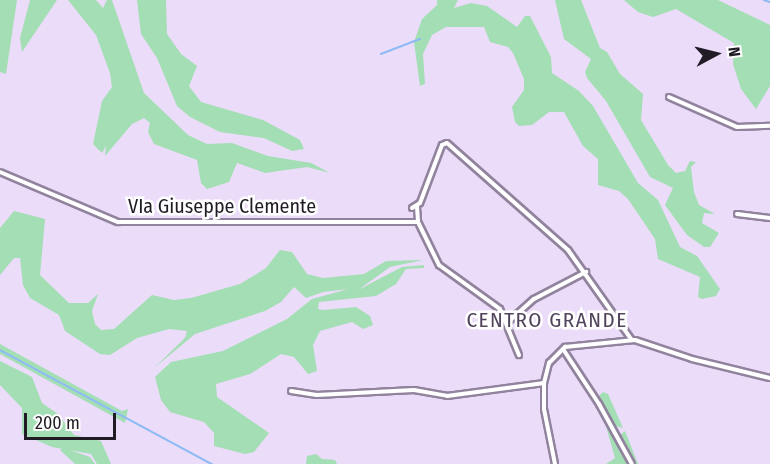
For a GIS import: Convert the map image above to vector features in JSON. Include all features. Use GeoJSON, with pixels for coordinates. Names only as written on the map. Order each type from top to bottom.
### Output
{"type":"FeatureCollection","features":[{"type":"Feature","properties":{"kind":"street"},"geometry":{"type":"LineString","coordinates":[[669,97],[737,127],[770,126]]}},
{"type":"Feature","properties":{"kind":"street"},"geometry":{"type":"LineString","coordinates":[[519,355],[507,323],[494,302],[435,260],[418,222],[415,208],[442,145],[446,142],[568,250],[586,272],[631,339]]}},
{"type":"Feature","properties":{"kind":"street","name":"VIa Giuseppe Clemente"},"geometry":{"type":"LineString","coordinates":[[0,172],[118,222],[418,222]]}},
{"type":"Feature","properties":{"kind":"street"},"geometry":{"type":"LineString","coordinates":[[738,214],[770,218]]}},
{"type":"Feature","properties":{"kind":"street"},"geometry":{"type":"LineString","coordinates":[[507,323],[534,299],[586,272]]}},
{"type":"Feature","properties":{"kind":"street"},"geometry":{"type":"LineString","coordinates":[[555,464],[544,409],[544,383],[549,363],[562,349],[631,339],[702,362],[770,378]]}},
{"type":"Feature","properties":{"kind":"street"},"geometry":{"type":"LineString","coordinates":[[562,349],[606,414],[632,464]]}},
{"type":"Feature","properties":{"kind":"street"},"geometry":{"type":"LineString","coordinates":[[291,391],[317,395],[414,390],[447,396],[544,383]]}},
{"type":"Feature","properties":{"kind":"green space"},"geometry":{"type":"Polygon","coordinates":[[[0,0],[17,0],[6,74],[0,72],[0,0]]]}},
{"type":"Feature","properties":{"kind":"green space"},"geometry":{"type":"Polygon","coordinates":[[[30,0],[57,0],[22,52],[20,38],[30,0]]]}},
{"type":"Feature","properties":{"kind":"green space"},"geometry":{"type":"Polygon","coordinates":[[[68,0],[96,0],[103,8],[107,0],[112,0],[144,93],[188,135],[207,144],[232,143],[268,156],[311,163],[330,173],[307,167],[265,173],[237,163],[229,182],[207,189],[201,183],[197,160],[154,144],[148,132],[150,123],[144,118],[132,124],[105,156],[106,146],[102,153],[93,144],[102,101],[112,87],[110,73],[96,35],[68,0]]]}},
{"type":"Feature","properties":{"kind":"green space"},"geometry":{"type":"Polygon","coordinates":[[[137,0],[166,0],[167,34],[181,54],[197,66],[189,86],[201,102],[263,120],[300,140],[304,149],[292,151],[264,138],[220,132],[190,117],[177,106],[157,58],[141,34],[137,0]]]}},
{"type":"Feature","properties":{"kind":"green space"},"geometry":{"type":"Polygon","coordinates":[[[437,0],[458,0],[454,8],[471,3],[487,6],[517,27],[525,16],[530,16],[551,57],[552,73],[579,91],[593,106],[638,183],[658,200],[680,247],[697,256],[720,289],[716,296],[702,299],[698,297],[700,277],[658,259],[655,239],[628,199],[619,191],[598,185],[598,159],[583,146],[564,112],[549,112],[532,125],[519,126],[515,122],[512,107],[524,90],[524,79],[513,53],[508,47],[490,42],[484,27],[446,27],[432,35],[423,54],[425,84],[420,86],[414,42],[422,19],[437,5],[437,0]]]}},
{"type":"Feature","properties":{"kind":"green space"},"geometry":{"type":"Polygon","coordinates":[[[555,0],[581,0],[600,48],[607,52],[620,74],[643,94],[641,120],[668,165],[676,173],[685,171],[690,161],[696,162],[691,167],[694,192],[699,205],[715,214],[704,213],[702,223],[719,233],[710,247],[704,247],[687,235],[665,205],[673,188],[650,177],[606,101],[587,78],[585,72],[591,59],[564,39],[555,0]]]}},
{"type":"Feature","properties":{"kind":"green space"},"geometry":{"type":"Polygon","coordinates":[[[624,0],[718,0],[770,25],[770,86],[756,109],[741,89],[733,64],[734,43],[676,9],[653,17],[638,12],[624,0]]]}},
{"type":"Feature","properties":{"kind":"green space"},"geometry":{"type":"Polygon","coordinates":[[[14,211],[45,219],[40,275],[69,303],[88,303],[98,294],[92,311],[95,324],[101,330],[114,329],[152,295],[174,300],[191,298],[240,284],[266,268],[280,250],[292,252],[307,274],[323,278],[364,274],[386,261],[423,260],[390,267],[358,290],[402,267],[424,265],[424,268],[406,269],[396,284],[376,296],[319,302],[318,309],[323,310],[356,307],[370,316],[373,325],[363,329],[352,322],[320,331],[313,345],[317,371],[308,374],[294,357],[281,354],[250,374],[216,384],[217,397],[269,433],[254,452],[245,454],[214,446],[214,433],[204,422],[170,412],[161,400],[155,377],[171,362],[223,351],[287,319],[312,299],[348,289],[323,292],[306,298],[294,287],[281,302],[265,311],[195,334],[154,368],[185,338],[187,331],[169,329],[137,338],[110,355],[100,354],[65,331],[59,315],[30,298],[23,285],[20,258],[14,258],[0,275],[0,228],[14,211]]]}},
{"type":"Feature","properties":{"kind":"green space"},"geometry":{"type":"Polygon","coordinates":[[[0,344],[122,411],[128,409],[125,423],[0,354],[0,344]]]}},
{"type":"Feature","properties":{"kind":"green space"},"geometry":{"type":"Polygon","coordinates":[[[0,361],[32,377],[42,403],[58,414],[74,435],[101,441],[111,464],[97,464],[91,454],[52,447],[22,434],[22,408],[0,385],[0,361]]]}},
{"type":"Feature","properties":{"kind":"green space"},"geometry":{"type":"Polygon","coordinates":[[[603,392],[608,394],[623,428],[616,426],[598,397],[603,392]]]}},
{"type":"Feature","properties":{"kind":"green space"},"geometry":{"type":"Polygon","coordinates":[[[602,412],[629,461],[628,464],[606,464],[615,458],[602,412]]]}},
{"type":"Feature","properties":{"kind":"green space"},"geometry":{"type":"Polygon","coordinates":[[[625,431],[638,464],[631,464],[620,435],[625,431]]]}},
{"type":"Feature","properties":{"kind":"green space"},"geometry":{"type":"Polygon","coordinates":[[[64,448],[90,457],[95,464],[75,464],[60,450],[64,448]]]}},
{"type":"Feature","properties":{"kind":"green space"},"geometry":{"type":"Polygon","coordinates":[[[316,454],[322,459],[335,460],[337,464],[306,464],[307,456],[316,454]]]}},
{"type":"Feature","properties":{"kind":"waterway"},"geometry":{"type":"LineString","coordinates":[[764,0],[770,2]]}},
{"type":"Feature","properties":{"kind":"waterway"},"geometry":{"type":"LineString","coordinates":[[381,54],[420,39]]}},
{"type":"Feature","properties":{"kind":"waterway"},"geometry":{"type":"LineString","coordinates":[[0,350],[212,464]]}},
{"type":"Feature","properties":{"kind":"district","name":"CENTRO GRANDE"},"geometry":{"type":"Point","coordinates":[547,320]}}]}
